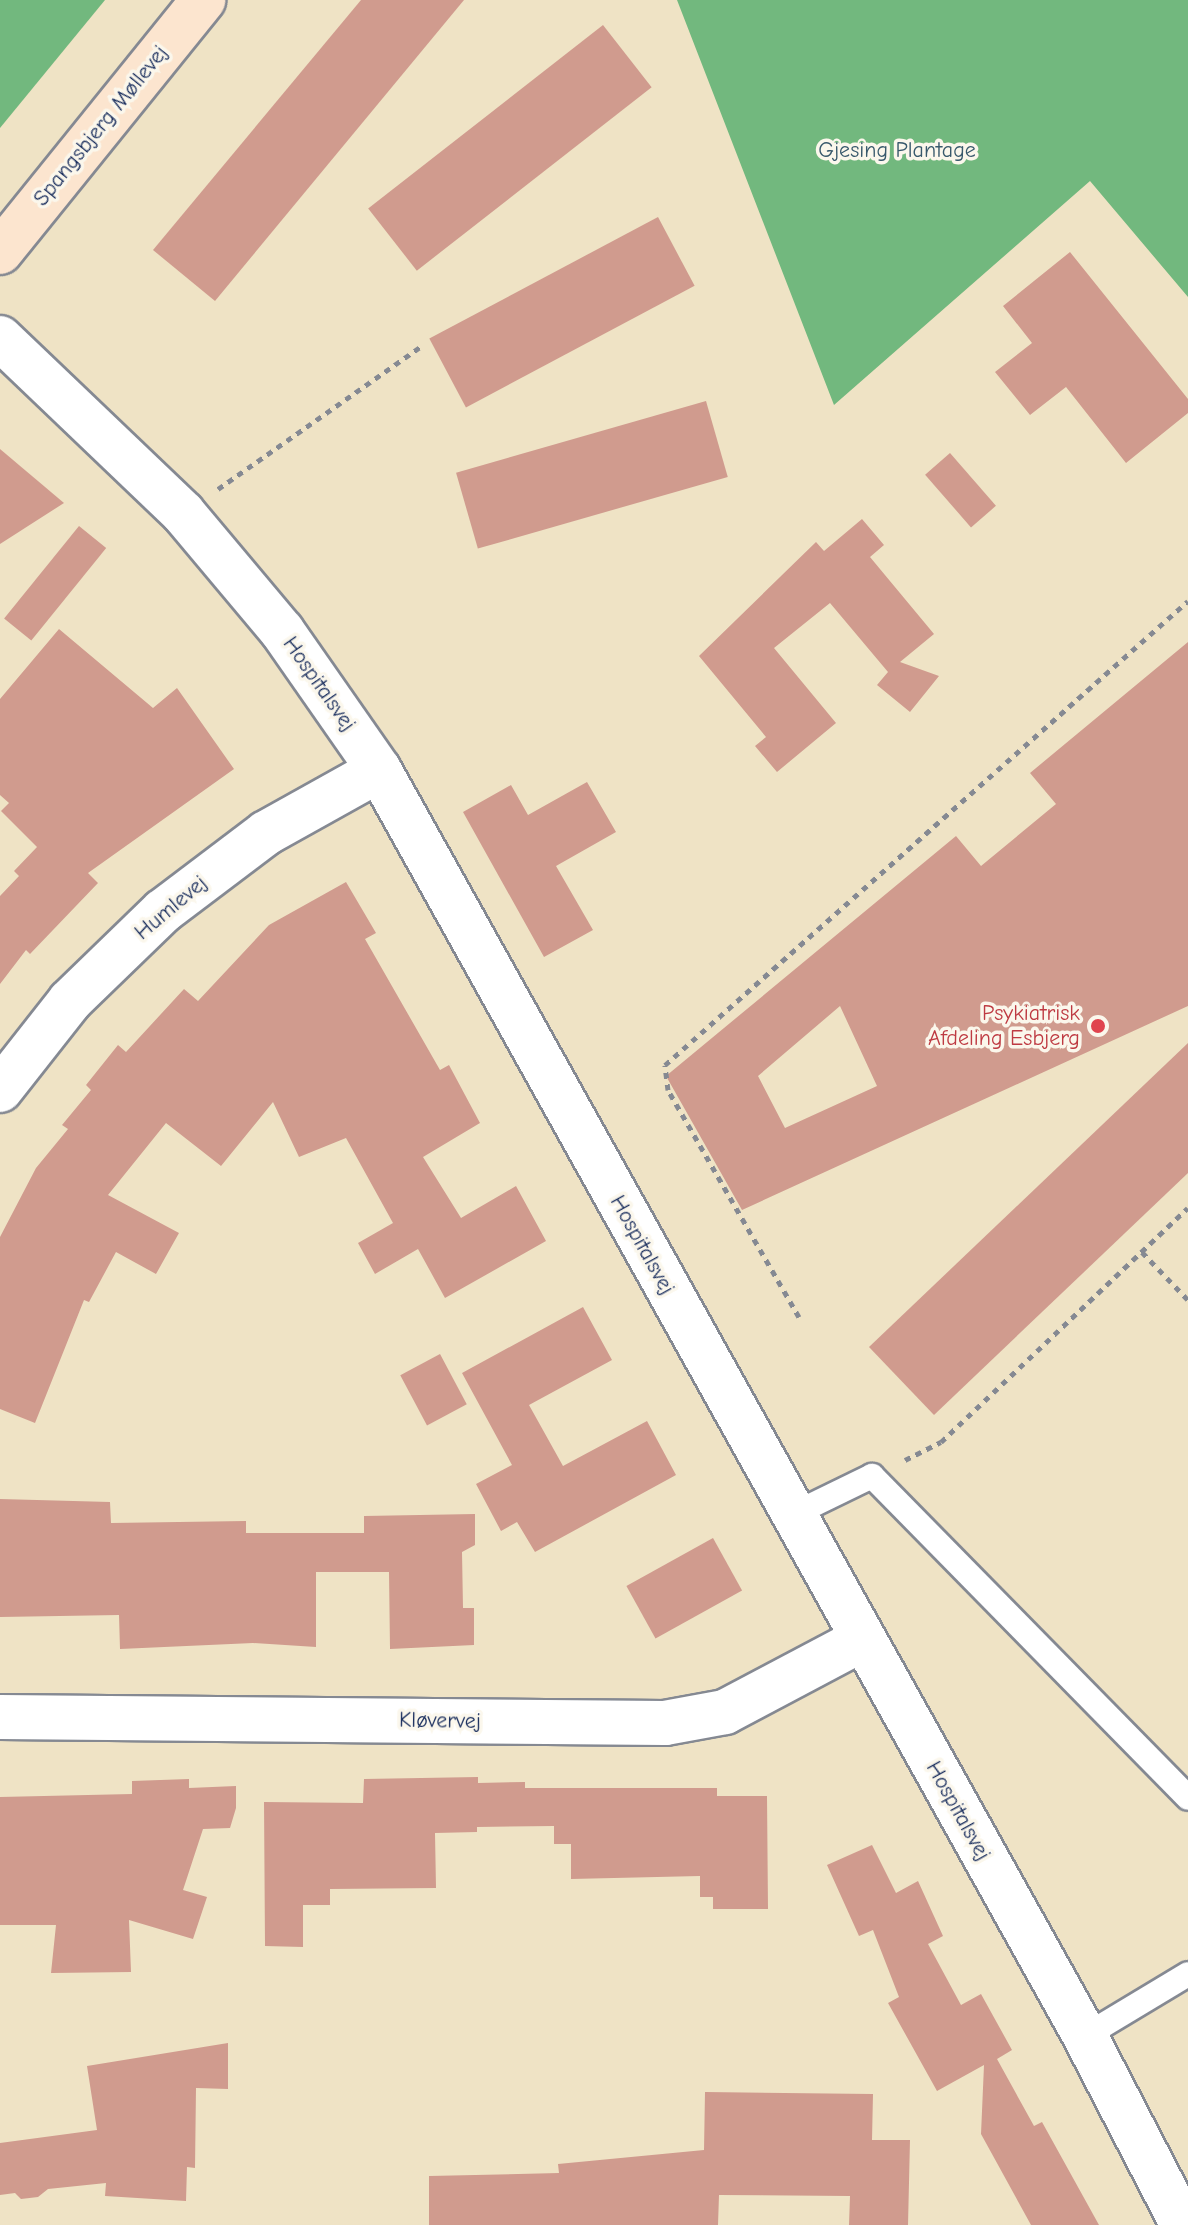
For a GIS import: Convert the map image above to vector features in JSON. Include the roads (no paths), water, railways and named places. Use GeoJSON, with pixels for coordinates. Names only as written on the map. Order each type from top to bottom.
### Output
{"type":"FeatureCollection","features":[{"type":"Feature","properties":{"kind":"street","name":"Spangsbjerg Møllevej"},"geometry":{"type":"LineString","coordinates":[[0,252],[203,0]]}},
{"type":"Feature","properties":{"kind":"street","name":"Hospitalsvej"},"geometry":{"type":"LineString","coordinates":[[0,338],[183,513],[282,631],[379,770],[861,1640],[1085,2036],[1183,2225]]}},
{"type":"Feature","properties":{"kind":"street","name":"Humlevej"},"geometry":{"type":"LineString","coordinates":[[0,1090],[70,1001],[163,911],[266,833],[379,770]]}},
{"type":"Feature","properties":{"kind":"street","name":"Kløvervej"},"geometry":{"type":"LineString","coordinates":[[0,1717],[665,1723],[725,1712],[861,1640]]}},
{"type":"Feature","properties":{"kind":"lane"},"geometry":{"type":"LineString","coordinates":[[792,1515],[872,1476],[1188,1798]]}},
{"type":"Feature","properties":{"kind":"lane"},"geometry":{"type":"LineString","coordinates":[[1085,2036],[1188,1974]]}},
{"type":"Feature","properties":{"kind":"place","name":"Psykiatrisk Afdeling Esbjerg"},"geometry":{"type":"Point","coordinates":[1098,1026]}},
{"type":"Feature","properties":{"kind":"park label","name":"Gjesing Plantage"},"geometry":{"type":"Point","coordinates":[897,151]}}]}
